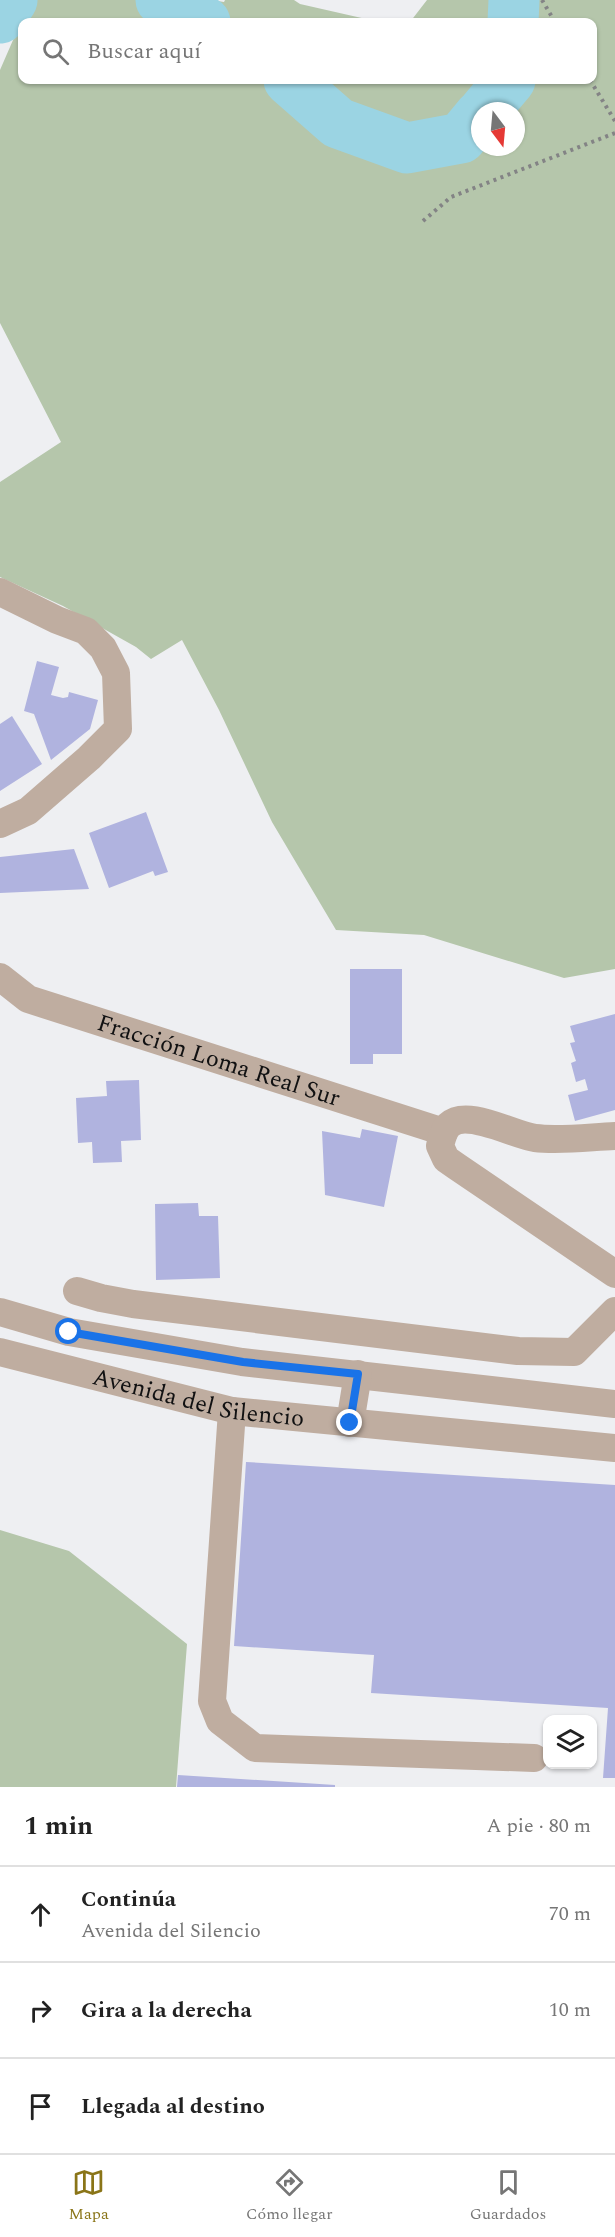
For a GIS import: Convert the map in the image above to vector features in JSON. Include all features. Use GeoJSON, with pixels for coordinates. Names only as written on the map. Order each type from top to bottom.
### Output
{"type":"FeatureCollection","features":[{"type":"Feature","properties":{"kind":"street"},"geometry":{"type":"LineString","coordinates":[[0,592],[57,620],[86,630],[103,648],[116,673],[118,729],[28,812],[0,824]]}},
{"type":"Feature","properties":{"kind":"street","name":"Fracción Loma Real Sur"},"geometry":{"type":"LineString","coordinates":[[0,977],[28,999],[444,1132]]}},
{"type":"Feature","properties":{"kind":"street"},"geometry":{"type":"LineString","coordinates":[[615,1136],[534,1138],[465,1119],[451,1123],[444,1132],[440,1146],[446,1159],[615,1274]]}},
{"type":"Feature","properties":{"kind":"street"},"geometry":{"type":"LineString","coordinates":[[77,1291],[133,1304],[518,1350],[574,1352],[615,1311]]}},
{"type":"Feature","properties":{"kind":"street","name":"Avenida del Silencio"},"geometry":{"type":"LineString","coordinates":[[0,1312],[69,1332],[243,1362],[615,1404]]}},
{"type":"Feature","properties":{"kind":"street","name":"Avenida del Silencio"},"geometry":{"type":"LineString","coordinates":[[0,1352],[232,1411],[615,1448]]}},
{"type":"Feature","properties":{"kind":"street"},"geometry":{"type":"LineString","coordinates":[[350,1423],[358,1374]]}},
{"type":"Feature","properties":{"kind":"street"},"geometry":{"type":"LineString","coordinates":[[232,1411],[212,1701],[220,1721],[255,1748],[534,1758]]}},
{"type":"Feature","properties":{"kind":"path"},"geometry":{"type":"LineString","coordinates":[[542,0],[553,18]]}},
{"type":"Feature","properties":{"kind":"path"},"geometry":{"type":"LineString","coordinates":[[592,84],[615,121]]}},
{"type":"Feature","properties":{"kind":"path"},"geometry":{"type":"LineString","coordinates":[[423,221],[450,197],[615,133]]}},
{"type":"Feature","properties":{"kind":"green space"},"geometry":{"type":"Polygon","coordinates":[[[27,0],[211,0],[224,2],[225,0],[294,0],[300,4],[362,18],[22,18],[27,0]]]}},
{"type":"Feature","properties":{"kind":"green space"},"geometry":{"type":"Polygon","coordinates":[[[427,0],[615,0],[615,969],[564,978],[424,935],[336,930],[272,822],[219,710],[182,640],[151,659],[136,647],[63,606],[0,577],[0,482],[61,442],[0,323],[0,70],[18,29],[18,84],[597,84],[597,18],[413,18],[427,0]]]}},
{"type":"Feature","properties":{"kind":"green space"},"geometry":{"type":"Polygon","coordinates":[[[0,1530],[69,1551],[187,1644],[176,1787],[0,1787],[0,1530]]]}},
{"type":"Feature","properties":{"kind":"building"},"geometry":{"type":"Polygon","coordinates":[[[37,661],[59,667],[51,695],[63,698],[68,697],[69,692],[98,700],[90,729],[51,760],[34,714],[24,711],[37,661]]]}},
{"type":"Feature","properties":{"kind":"building"},"geometry":{"type":"Polygon","coordinates":[[[12,716],[42,764],[0,791],[0,724],[12,716]]]}},
{"type":"Feature","properties":{"kind":"building"},"geometry":{"type":"Polygon","coordinates":[[[146,812],[168,872],[155,876],[153,871],[109,888],[89,833],[146,812]]]}},
{"type":"Feature","properties":{"kind":"building"},"geometry":{"type":"Polygon","coordinates":[[[74,849],[89,889],[0,893],[0,857],[74,849]]]}},
{"type":"Feature","properties":{"kind":"building"},"geometry":{"type":"Polygon","coordinates":[[[350,969],[402,969],[402,1054],[373,1054],[373,1064],[350,1064],[350,969]]]}},
{"type":"Feature","properties":{"kind":"building"},"geometry":{"type":"Polygon","coordinates":[[[615,1014],[615,1110],[575,1121],[568,1095],[588,1090],[585,1079],[576,1082],[571,1063],[576,1061],[570,1043],[575,1042],[570,1026],[615,1014]]]}},
{"type":"Feature","properties":{"kind":"building"},"geometry":{"type":"Polygon","coordinates":[[[139,1080],[141,1140],[121,1141],[122,1162],[93,1163],[92,1142],[78,1143],[76,1098],[107,1096],[106,1081],[139,1080]]]}},
{"type":"Feature","properties":{"kind":"building"},"geometry":{"type":"Polygon","coordinates":[[[362,1129],[398,1136],[384,1207],[325,1195],[322,1131],[360,1138],[362,1129]]]}},
{"type":"Feature","properties":{"kind":"building"},"geometry":{"type":"Polygon","coordinates":[[[198,1203],[199,1216],[218,1216],[220,1278],[156,1280],[155,1204],[198,1203]]]}},
{"type":"Feature","properties":{"kind":"building"},"geometry":{"type":"Polygon","coordinates":[[[246,1462],[615,1485],[615,1778],[603,1778],[608,1708],[371,1693],[374,1655],[234,1646],[246,1462]]]}},
{"type":"Feature","properties":{"kind":"building"},"geometry":{"type":"Polygon","coordinates":[[[178,1775],[335,1785],[335,1787],[177,1787],[178,1775]]]}},
{"type":"Feature","properties":{"kind":"waterway"},"geometry":{"type":"LineString","coordinates":[[0,18],[12,0]]}},
{"type":"Feature","properties":{"kind":"waterway"},"geometry":{"type":"LineString","coordinates":[[161,0],[182,8],[198,18]]}},
{"type":"Feature","properties":{"kind":"waterway"},"geometry":{"type":"LineString","coordinates":[[513,18],[514,0]]}},
{"type":"Feature","properties":{"kind":"waterway"},"geometry":{"type":"LineString","coordinates":[[294,84],[338,123],[407,148],[461,138],[471,126]]}},
{"type":"Feature","properties":{"kind":"waterway"},"geometry":{"type":"LineString","coordinates":[[492,102],[507,84]]}},
{"type":"Feature","properties":{"kind":"route"},"geometry":{"type":"LineString","coordinates":[[69,1332],[243,1362],[358,1374],[350,1423]]}}]}
